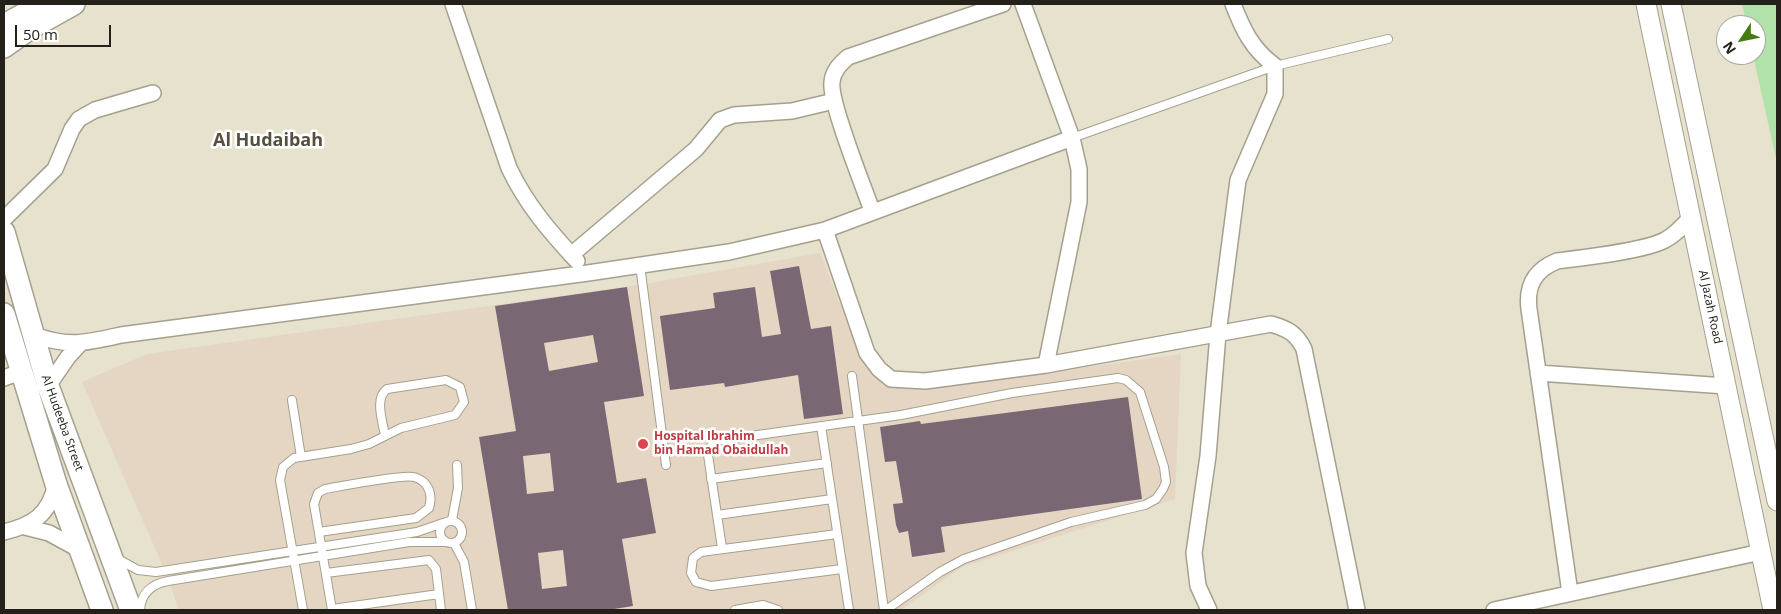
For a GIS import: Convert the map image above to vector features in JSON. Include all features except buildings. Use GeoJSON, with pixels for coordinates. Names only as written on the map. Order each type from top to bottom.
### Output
{"type":"FeatureCollection","features":[{"type":"Feature","properties":{"kind":"main road"},"geometry":{"type":"LineString","coordinates":[[4,25],[42,4]]}},
{"type":"Feature","properties":{"kind":"main road"},"geometry":{"type":"LineString","coordinates":[[4,47],[31,28],[74,4]]}},
{"type":"Feature","properties":{"kind":"main road","name":"Al Hudeeba Street"},"geometry":{"type":"LineString","coordinates":[[4,232],[48,386],[131,610]]}},
{"type":"Feature","properties":{"kind":"main road","name":"Al Hudeeba Street"},"geometry":{"type":"LineString","coordinates":[[4,314],[12,375],[56,484],[102,610]]}},
{"type":"Feature","properties":{"kind":"main road"},"geometry":{"type":"LineString","coordinates":[[80,550],[98,574],[115,610]]}},
{"type":"Feature","properties":{"kind":"street"},"geometry":{"type":"LineString","coordinates":[[453,4],[512,174],[529,206],[542,224],[588,274]]}},
{"type":"Feature","properties":{"kind":"street"},"geometry":{"type":"LineString","coordinates":[[872,211],[834,101],[832,81],[840,63],[848,57],[1003,4]]}},
{"type":"Feature","properties":{"kind":"street"},"geometry":{"type":"LineString","coordinates":[[1023,4],[1072,138],[1078,169],[1078,202],[1046,365]]}},
{"type":"Feature","properties":{"kind":"street"},"geometry":{"type":"LineString","coordinates":[[1209,610],[1198,586],[1194,571],[1194,553],[1208,456],[1218,334],[1238,180],[1275,94],[1275,66],[1254,48],[1245,35],[1232,4]]}},
{"type":"Feature","properties":{"kind":"street","name":"Al Jazah Road"},"geometry":{"type":"LineString","coordinates":[[1646,4],[1773,610]]}},
{"type":"Feature","properties":{"kind":"street","name":"Al Jazah Road"},"geometry":{"type":"LineString","coordinates":[[1671,4],[1777,500]]}},
{"type":"Feature","properties":{"kind":"street"},"geometry":{"type":"LineString","coordinates":[[4,219],[55,169],[72,129],[80,119],[95,110],[152,93]]}},
{"type":"Feature","properties":{"kind":"street"},"geometry":{"type":"LineString","coordinates":[[571,255],[696,149],[720,120],[734,115],[792,110],[834,101]]}},
{"type":"Feature","properties":{"kind":"street"},"geometry":{"type":"LineString","coordinates":[[32,334],[50,341],[80,344],[121,334],[588,274],[729,252],[825,230],[1072,138]]}},
{"type":"Feature","properties":{"kind":"street"},"geometry":{"type":"LineString","coordinates":[[1570,593],[1528,297],[1530,285],[1537,274],[1557,260],[1630,249],[1664,241],[1691,217]]}},
{"type":"Feature","properties":{"kind":"street"},"geometry":{"type":"LineString","coordinates":[[825,230],[867,354],[879,369],[891,379],[925,381],[1046,365],[1271,324],[1286,328],[1297,335],[1304,349],[1357,610]]}},
{"type":"Feature","properties":{"kind":"street"},"geometry":{"type":"LineString","coordinates":[[48,386],[68,357],[80,344]]}},
{"type":"Feature","properties":{"kind":"street"},"geometry":{"type":"LineString","coordinates":[[1538,373],[1726,386]]}},
{"type":"Feature","properties":{"kind":"street"},"geometry":{"type":"LineString","coordinates":[[25,527],[45,509],[56,484]]}},
{"type":"Feature","properties":{"kind":"street"},"geometry":{"type":"LineString","coordinates":[[1750,499],[1777,601]]}},
{"type":"Feature","properties":{"kind":"street"},"geometry":{"type":"LineString","coordinates":[[4,532],[25,527],[48,533],[80,550]]}},
{"type":"Feature","properties":{"kind":"street"},"geometry":{"type":"LineString","coordinates":[[1494,610],[1524,607],[1570,593],[1761,552]]}},
{"type":"Feature","properties":{"kind":"lane"},"geometry":{"type":"LineString","coordinates":[[1072,138],[1275,66],[1388,39]]}},
{"type":"Feature","properties":{"kind":"lane"},"geometry":{"type":"LineString","coordinates":[[640,265],[666,465]]}},
{"type":"Feature","properties":{"kind":"lane"},"geometry":{"type":"LineString","coordinates":[[722,548],[708,454],[715,441],[821,426],[858,421],[922,412],[1012,393],[1118,378],[1126,380],[1140,392],[1166,474],[1163,489],[1151,502],[1071,522],[964,559],[940,572],[885,610],[858,421],[852,376]]}},
{"type":"Feature","properties":{"kind":"lane"},"geometry":{"type":"LineString","coordinates":[[303,610],[281,473],[288,462],[301,457],[350,449],[385,436],[419,423],[455,415],[464,402],[460,387],[446,380],[387,389],[381,394],[380,400],[385,436]]}},
{"type":"Feature","properties":{"kind":"lane"},"geometry":{"type":"LineString","coordinates":[[292,400],[301,457]]}},
{"type":"Feature","properties":{"kind":"lane"},"geometry":{"type":"LineString","coordinates":[[821,426],[849,610]]}},
{"type":"Feature","properties":{"kind":"lane"},"geometry":{"type":"LineString","coordinates":[[712,479],[827,463]]}},
{"type":"Feature","properties":{"kind":"lane"},"geometry":{"type":"LineString","coordinates":[[452,520],[458,493],[457,465]]}},
{"type":"Feature","properties":{"kind":"lane"},"geometry":{"type":"LineString","coordinates":[[319,532],[416,518],[428,508],[430,492],[425,483],[410,476],[321,490],[314,500],[321,546],[332,610],[439,594]]}},
{"type":"Feature","properties":{"kind":"lane"},"geometry":{"type":"LineString","coordinates":[[717,515],[832,499]]}},
{"type":"Feature","properties":{"kind":"lane"},"geometry":{"type":"LineString","coordinates":[[108,547],[121,561],[129,566],[156,572],[417,532],[452,520],[460,524],[462,528],[461,537],[454,543],[409,542],[160,582],[147,591],[143,597],[140,610]]}},
{"type":"Feature","properties":{"kind":"lane"},"geometry":{"type":"LineString","coordinates":[[443,523],[440,535],[446,542]]}},
{"type":"Feature","properties":{"kind":"lane"},"geometry":{"type":"LineString","coordinates":[[837,534],[701,552],[693,558],[690,573],[696,582],[710,586],[842,569]]}},
{"type":"Feature","properties":{"kind":"lane"},"geometry":{"type":"LineString","coordinates":[[454,543],[464,562],[472,610]]}},
{"type":"Feature","properties":{"kind":"lane"},"geometry":{"type":"LineString","coordinates":[[326,573],[425,559],[434,565],[441,610]]}},
{"type":"Feature","properties":{"kind":"lane"},"geometry":{"type":"LineString","coordinates":[[735,610],[763,604],[778,610]]}},
{"type":"Feature","properties":{"kind":"shaded area","name":"Hospital Ibrahim bin Hamad Obaidullah"},"geometry":{"type":"Polygon","coordinates":[[[820,253],[852,334],[883,386],[928,389],[1181,354],[1175,499],[962,567],[901,610],[179,610],[165,571],[82,382],[147,354],[644,284],[820,253]]]}},
{"type":"Feature","properties":{"kind":"green space"},"geometry":{"type":"Polygon","coordinates":[[[1742,4],[1777,4],[1777,163],[1755,65],[1766,65],[1766,15],[1745,15],[1742,4]]]}},
{"type":"Feature","properties":{"kind":"place","name":"Hospital Ibrahim bin Hamad Obaidullah"},"geometry":{"type":"Point","coordinates":[643,444]}},
{"type":"Feature","properties":{"kind":"district","name":"Al Hudaibah"},"geometry":{"type":"Point","coordinates":[268,141]}}]}
